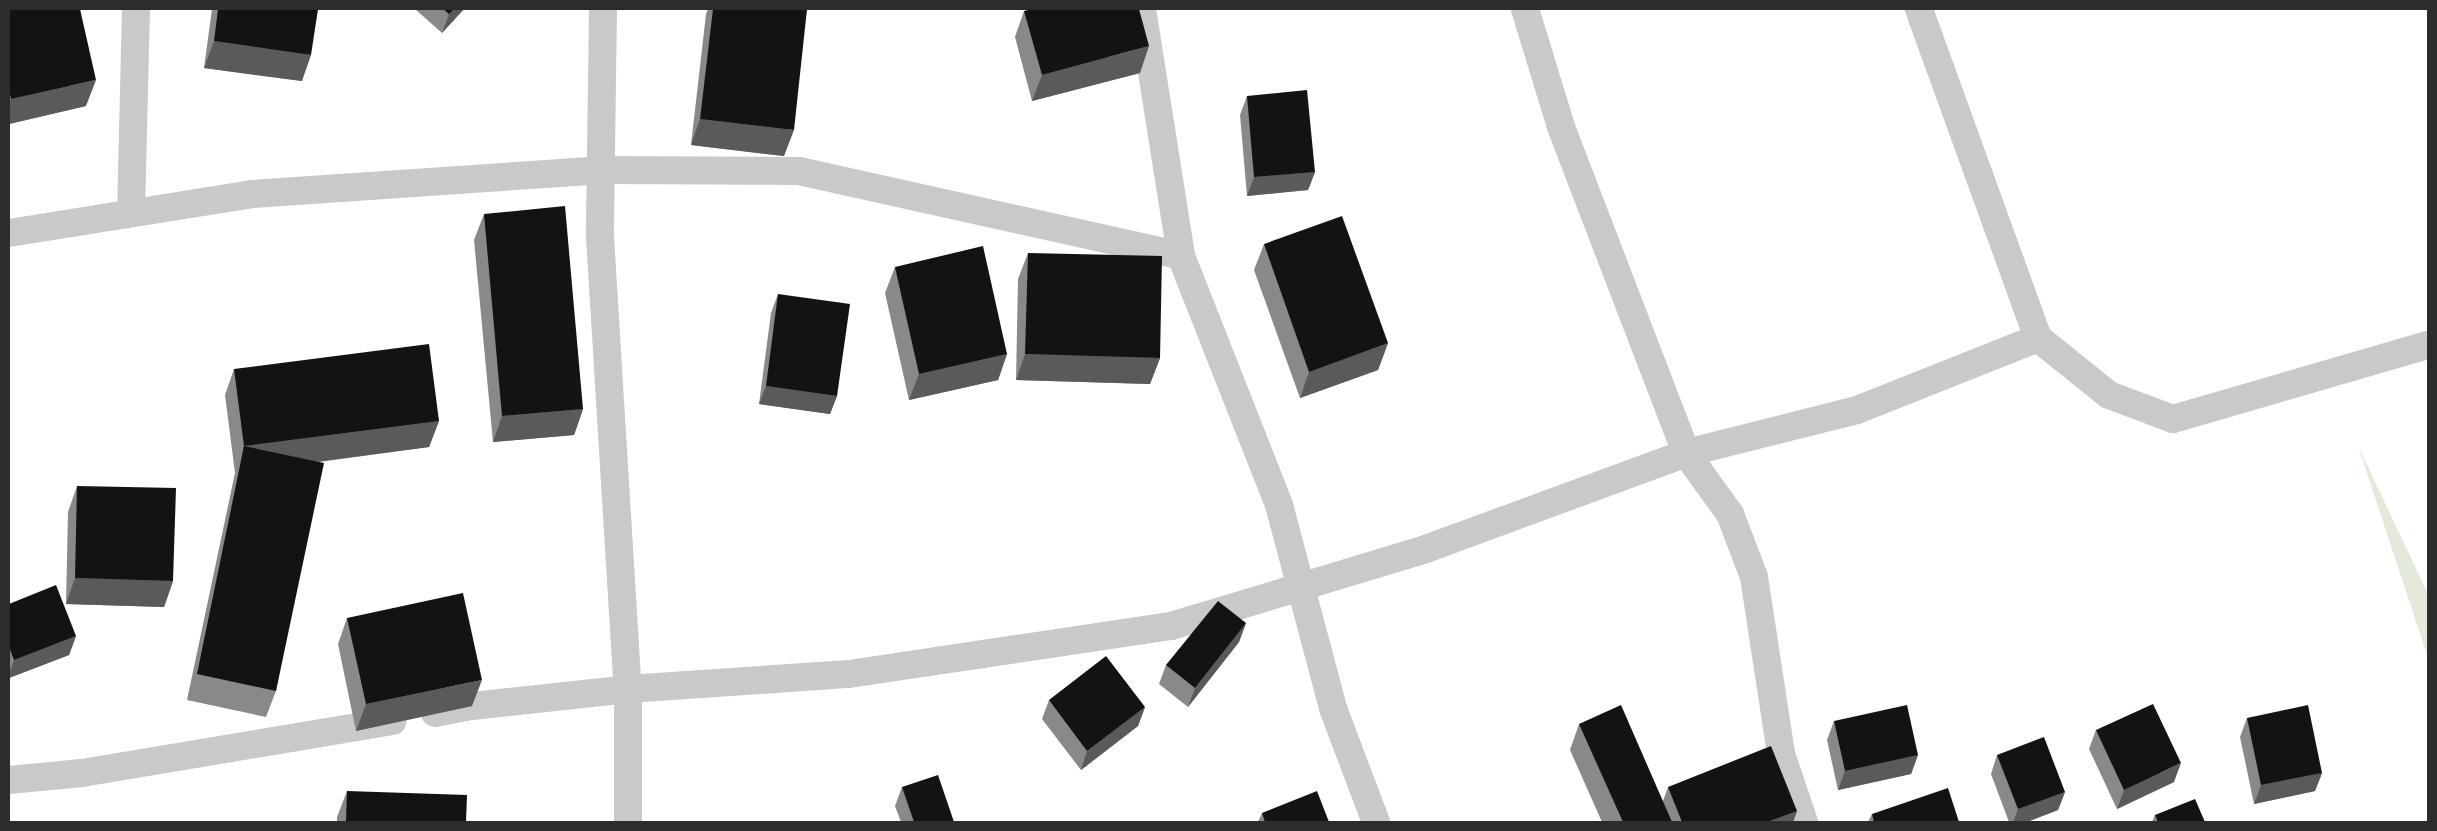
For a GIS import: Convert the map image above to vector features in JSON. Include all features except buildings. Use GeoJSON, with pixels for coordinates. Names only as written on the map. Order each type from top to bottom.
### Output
{"type":"FeatureCollection","features":[{"type":"Feature","properties":{"kind":"street"},"geometry":{"type":"LineString","coordinates":[[131,213],[136,9]]}},
{"type":"Feature","properties":{"kind":"street"},"geometry":{"type":"LineString","coordinates":[[603,9],[600,237],[628,689],[628,822]]}},
{"type":"Feature","properties":{"kind":"street"},"geometry":{"type":"LineString","coordinates":[[1142,9],[1181,256],[1279,504],[1334,711],[1376,822]]}},
{"type":"Feature","properties":{"kind":"street"},"geometry":{"type":"LineString","coordinates":[[1525,9],[1561,127],[1686,454],[1730,514],[1754,577],[1780,754],[1804,822]]}},
{"type":"Feature","properties":{"kind":"street"},"geometry":{"type":"LineString","coordinates":[[1919,9],[2038,338],[2109,395],[2173,419],[2428,345]]}},
{"type":"Feature","properties":{"kind":"street"},"geometry":{"type":"LineString","coordinates":[[9,233],[252,194],[601,170],[799,171],[1181,256]]}},
{"type":"Feature","properties":{"kind":"street"},"geometry":{"type":"LineString","coordinates":[[9,780],[82,772],[228,746],[356,728],[472,706],[628,689],[848,674],[1151,629],[1422,550],[1686,454],[1857,410],[2038,338]]}},
{"type":"Feature","properties":{"kind":"shaded area"},"geometry":{"type":"Polygon","coordinates":[[[2358,446],[2428,594],[2428,658],[2358,446]]]}}]}
